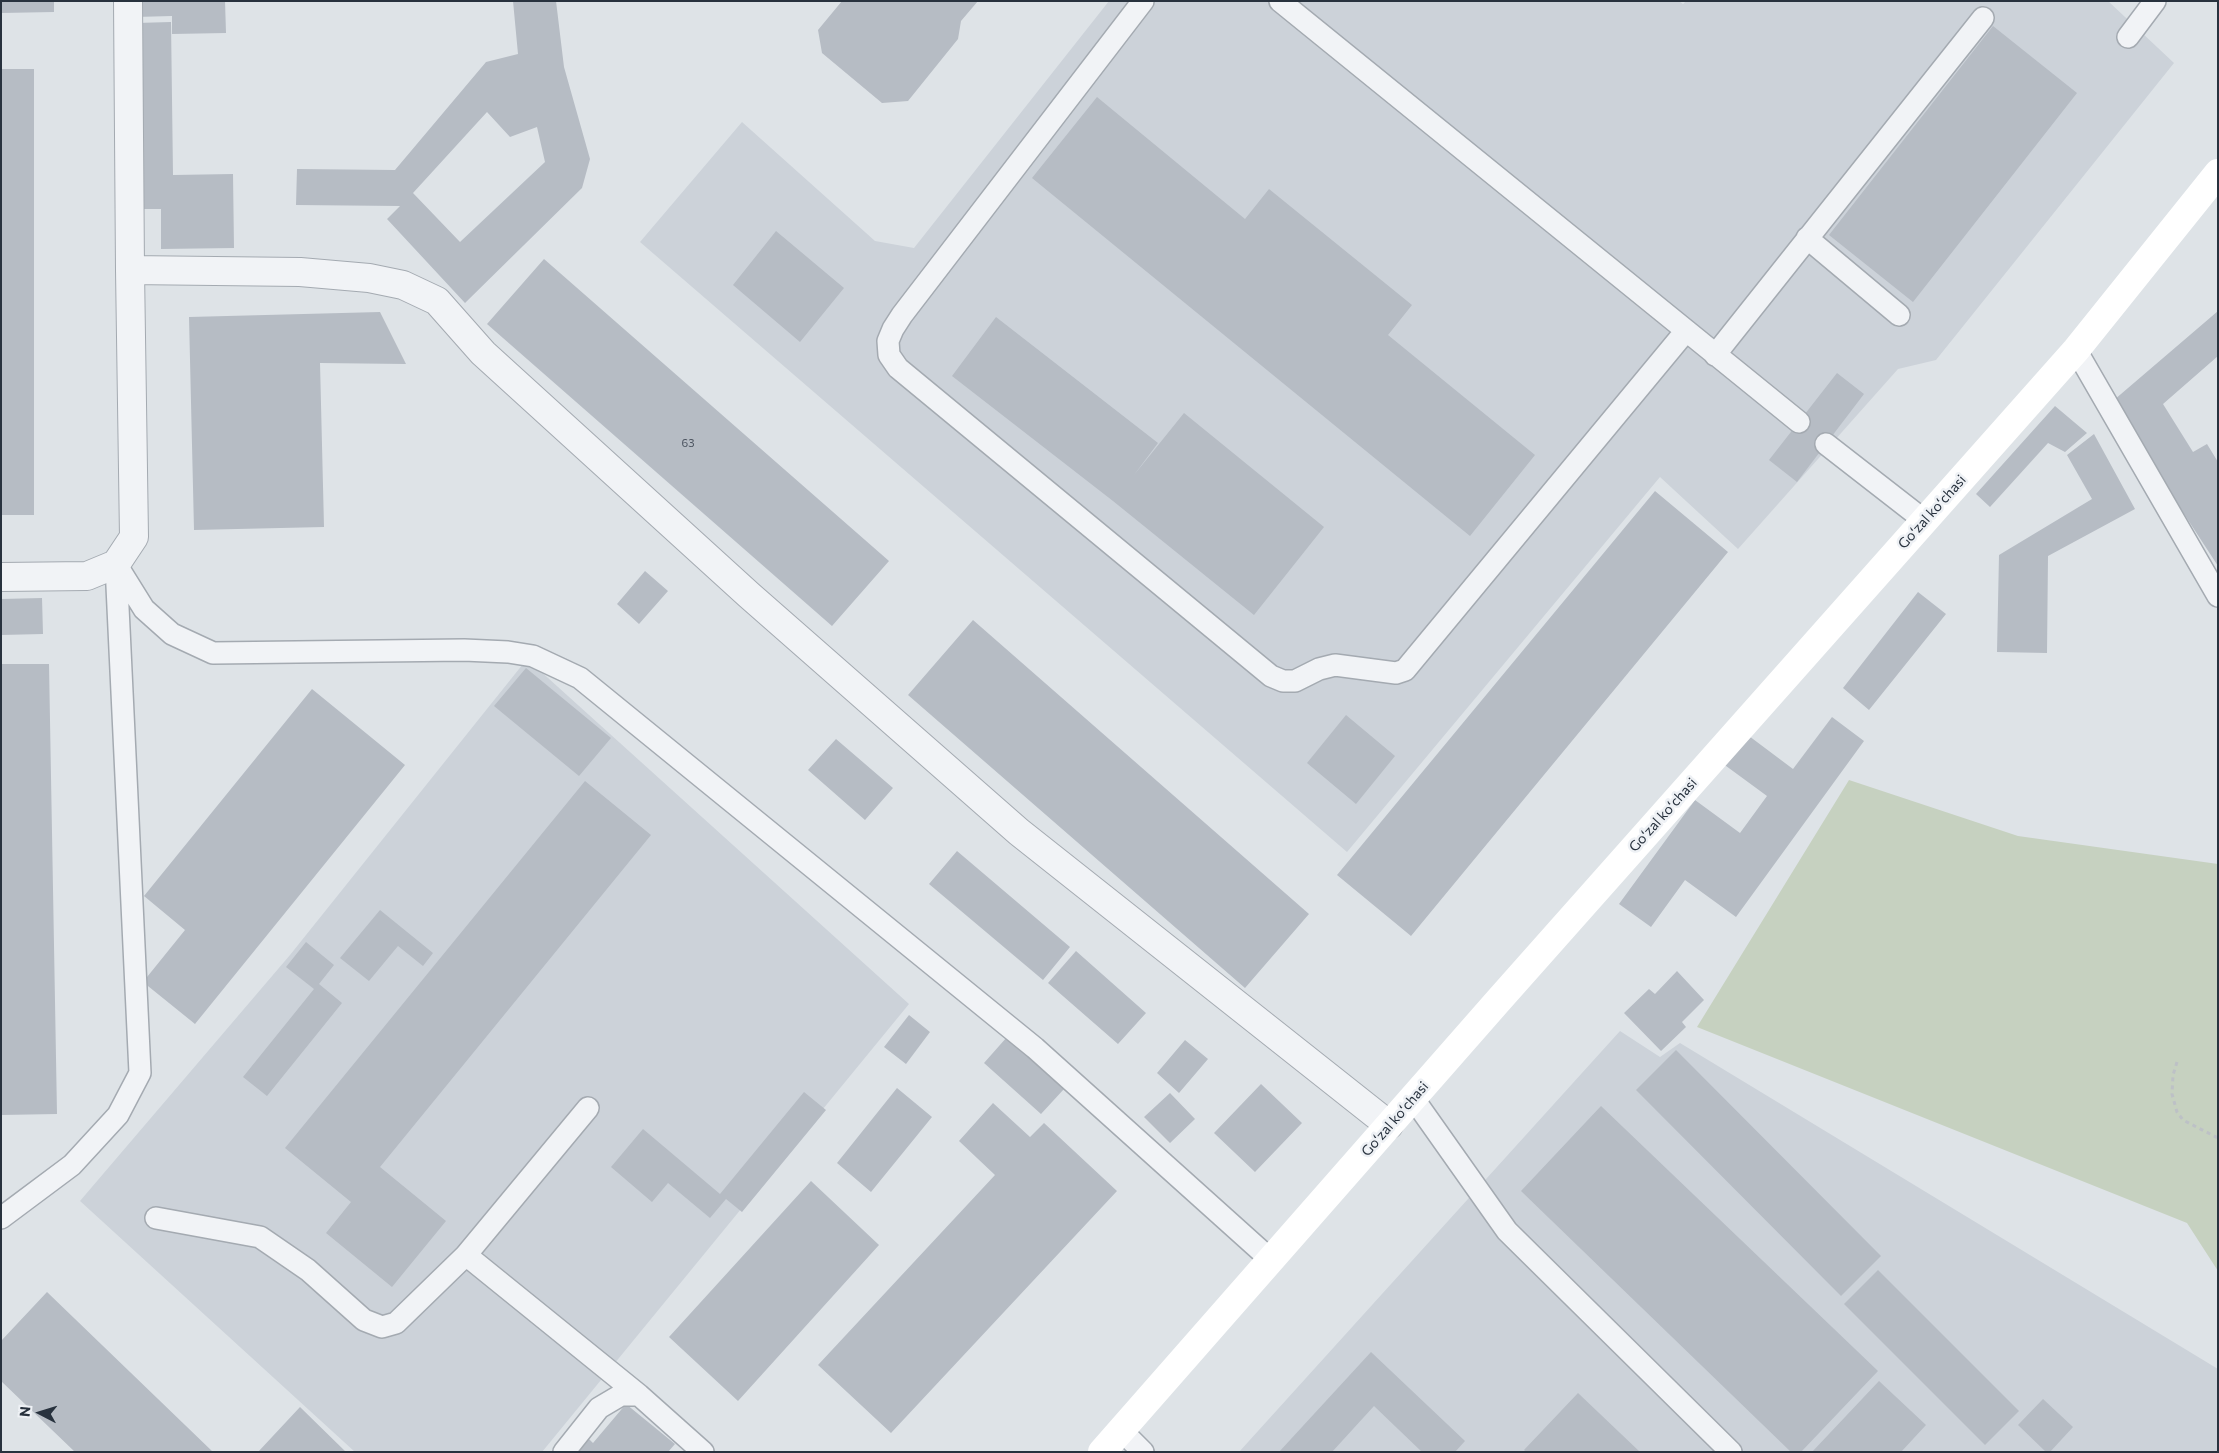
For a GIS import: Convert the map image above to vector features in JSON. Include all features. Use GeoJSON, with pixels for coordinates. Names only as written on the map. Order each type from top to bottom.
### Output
{"type":"FeatureCollection","features":[{"type":"Feature","properties":{"kind":"street"},"geometry":{"type":"LineString","coordinates":[[1,577],[87,576],[116,564],[134,537],[128,1]]}},
{"type":"Feature","properties":{"kind":"street","name":"Goʻzal koʻchasi"},"geometry":{"type":"LineString","coordinates":[[1102,1452],[1412,1098],[2076,350],[2218,173]]}},
{"type":"Feature","properties":{"kind":"street"},"geometry":{"type":"LineString","coordinates":[[130,270],[300,272],[369,278],[403,285],[437,301],[483,353],[498,367],[749,595],[1019,832],[1389,1125]]}},
{"type":"Feature","properties":{"kind":"lane"},"geometry":{"type":"LineString","coordinates":[[1143,1],[902,316],[893,329],[888,341],[889,355],[898,368],[1271,676],[1283,681],[1295,681],[1319,669],[1335,665],[1396,673],[1405,670],[1685,332]]}},
{"type":"Feature","properties":{"kind":"lane"},"geometry":{"type":"LineString","coordinates":[[1280,1],[1798,422]]}},
{"type":"Feature","properties":{"kind":"lane"},"geometry":{"type":"LineString","coordinates":[[2128,36],[2155,1]]}},
{"type":"Feature","properties":{"kind":"lane"},"geometry":{"type":"LineString","coordinates":[[1715,355],[1983,18]]}},
{"type":"Feature","properties":{"kind":"lane"},"geometry":{"type":"LineString","coordinates":[[1807,238],[1899,315]]}},
{"type":"Feature","properties":{"kind":"lane"},"geometry":{"type":"LineString","coordinates":[[2076,350],[2218,596]]}},
{"type":"Feature","properties":{"kind":"lane"},"geometry":{"type":"LineString","coordinates":[[1826,444],[1925,521]]}},
{"type":"Feature","properties":{"kind":"lane"},"geometry":{"type":"LineString","coordinates":[[1,1218],[72,1165],[118,1115],[140,1073],[116,564]]}},
{"type":"Feature","properties":{"kind":"lane"},"geometry":{"type":"LineString","coordinates":[[116,564],[144,609],[172,634],[213,653],[464,650],[508,652],[533,656],[580,678],[1035,1048],[1271,1260]]}},
{"type":"Feature","properties":{"kind":"lane"},"geometry":{"type":"LineString","coordinates":[[1412,1098],[1507,1231],[1731,1452]]}},
{"type":"Feature","properties":{"kind":"lane"},"geometry":{"type":"LineString","coordinates":[[156,1218],[260,1237],[308,1270],[364,1320],[382,1327],[396,1323],[466,1255],[588,1108]]}},
{"type":"Feature","properties":{"kind":"lane"},"geometry":{"type":"LineString","coordinates":[[466,1255],[639,1395],[703,1452]]}},
{"type":"Feature","properties":{"kind":"lane"},"geometry":{"type":"LineString","coordinates":[[564,1452],[598,1408],[621,1395],[639,1395]]}},
{"type":"Feature","properties":{"kind":"lane"},"geometry":{"type":"LineString","coordinates":[[1121,1430],[1143,1452]]}},
{"type":"Feature","properties":{"kind":"path"},"geometry":{"type":"LineString","coordinates":[[2177,1062],[2173,1075],[2172,1094],[2177,1112],[2183,1120],[2218,1138]]}},
{"type":"Feature","properties":{"kind":"shaded area"},"geometry":{"type":"Polygon","coordinates":[[[1109,1],[1679,1],[1683,4],[1686,1],[2108,1],[2174,63],[1936,360],[1898,369],[1738,549],[1660,477],[1347,852],[640,242],[742,122],[875,241],[914,248],[1109,1]]]}},
{"type":"Feature","properties":{"kind":"shaded area"},"geometry":{"type":"Polygon","coordinates":[[[527,659],[909,1004],[542,1452],[355,1452],[80,1201],[290,955],[527,659]]]}},
{"type":"Feature","properties":{"kind":"shaded area"},"geometry":{"type":"Polygon","coordinates":[[[1620,1031],[1660,1057],[1680,1043],[2218,1369],[2218,1452],[1239,1452],[1620,1031]]]}},
{"type":"Feature","properties":{"kind":"green space"},"geometry":{"type":"Polygon","coordinates":[[[1849,780],[2018,836],[2218,864],[2218,1271],[2187,1223],[1697,1027],[1849,780]]]}},
{"type":"Feature","properties":{"kind":"building"},"geometry":{"type":"Polygon","coordinates":[[[1,1],[54,1],[54,12],[1,13],[1,1]]]}},
{"type":"Feature","properties":{"kind":"building"},"geometry":{"type":"Polygon","coordinates":[[[135,1],[225,1],[226,33],[172,34],[172,16],[135,17],[135,1]]]}},
{"type":"Feature","properties":{"kind":"building"},"geometry":{"type":"Polygon","coordinates":[[[513,1],[556,1],[564,67],[590,159],[582,188],[465,303],[387,219],[400,206],[296,205],[297,169],[395,170],[486,62],[518,54],[513,1]],[[487,112],[413,193],[460,242],[545,162],[537,127],[510,137],[487,112]]]}},
{"type":"Feature","properties":{"kind":"building"},"geometry":{"type":"Polygon","coordinates":[[[842,1],[978,1],[961,21],[958,39],[908,101],[882,103],[822,53],[818,30],[842,1]]]}},
{"type":"Feature","properties":{"kind":"building"},"geometry":{"type":"Polygon","coordinates":[[[171,22],[173,175],[233,174],[234,248],[161,249],[161,209],[137,209],[136,23],[171,22]]]}},
{"type":"Feature","properties":{"kind":"building"},"geometry":{"type":"Polygon","coordinates":[[[1993,26],[2077,93],[1913,302],[1829,235],[1993,26]]]}},
{"type":"Feature","properties":{"kind":"building"},"geometry":{"type":"Polygon","coordinates":[[[1,69],[34,69],[34,515],[1,515],[1,69]]]}},
{"type":"Feature","properties":{"kind":"building"},"geometry":{"type":"Polygon","coordinates":[[[1097,97],[1245,219],[1269,189],[1412,305],[1388,335],[1535,455],[1470,536],[1032,178],[1097,97]]]}},
{"type":"Feature","properties":{"kind":"building"},"geometry":{"type":"Polygon","coordinates":[[[776,231],[844,288],[800,342],[733,285],[776,231]]]}},
{"type":"Feature","properties":{"kind":"building"},"geometry":{"type":"Polygon","coordinates":[[[544,259],[889,561],[832,626],[487,324],[544,259]]]}},
{"type":"Feature","properties":{"kind":"building"},"geometry":{"type":"Polygon","coordinates":[[[2218,311],[2218,356],[2163,404],[2193,452],[2207,444],[2218,462],[2218,566],[2158,474],[2114,400],[2218,311]]]}},
{"type":"Feature","properties":{"kind":"building"},"geometry":{"type":"Polygon","coordinates":[[[380,312],[406,364],[320,363],[324,527],[194,530],[189,317],[380,312]]]}},
{"type":"Feature","properties":{"kind":"building"},"geometry":{"type":"Polygon","coordinates":[[[996,317],[1158,443],[1134,475],[1184,413],[1324,527],[1254,615],[1113,501],[952,376],[996,317]]]}},
{"type":"Feature","properties":{"kind":"building"},"geometry":{"type":"Polygon","coordinates":[[[1837,373],[1864,394],[1797,482],[1769,460],[1837,373]]]}},
{"type":"Feature","properties":{"kind":"building"},"geometry":{"type":"Polygon","coordinates":[[[2055,406],[2087,433],[2065,452],[2048,443],[1990,507],[1976,494],[2055,406]]]}},
{"type":"Feature","properties":{"kind":"building"},"geometry":{"type":"Polygon","coordinates":[[[2094,434],[2135,509],[2048,556],[2047,653],[1997,652],[1999,555],[2092,499],[2067,455],[2094,434]]]}},
{"type":"Feature","properties":{"kind":"building"},"geometry":{"type":"Polygon","coordinates":[[[1655,491],[1728,552],[1411,936],[1337,875],[1655,491]]]}},
{"type":"Feature","properties":{"kind":"building"},"geometry":{"type":"Polygon","coordinates":[[[645,571],[668,591],[639,624],[617,604],[645,571]]]}},
{"type":"Feature","properties":{"kind":"building"},"geometry":{"type":"Polygon","coordinates":[[[1918,592],[1946,614],[1869,710],[1843,688],[1918,592]]]}},
{"type":"Feature","properties":{"kind":"building"},"geometry":{"type":"Polygon","coordinates":[[[42,598],[43,634],[1,635],[1,599],[42,598]]]}},
{"type":"Feature","properties":{"kind":"building"},"geometry":{"type":"Polygon","coordinates":[[[973,620],[1309,914],[1245,988],[908,695],[973,620]]]}},
{"type":"Feature","properties":{"kind":"building"},"geometry":{"type":"Polygon","coordinates":[[[1,664],[49,664],[57,1114],[1,1115],[1,664]]]}},
{"type":"Feature","properties":{"kind":"building"},"geometry":{"type":"Polygon","coordinates":[[[526,668],[611,738],[579,776],[494,706],[526,668]]]}},
{"type":"Feature","properties":{"kind":"building"},"geometry":{"type":"Polygon","coordinates":[[[312,689],[405,765],[195,1024],[143,982],[185,930],[144,896],[312,689]]]}},
{"type":"Feature","properties":{"kind":"building"},"geometry":{"type":"Polygon","coordinates":[[[1346,715],[1395,756],[1356,804],[1307,763],[1346,715]]]}},
{"type":"Feature","properties":{"kind":"building"},"geometry":{"type":"Polygon","coordinates":[[[1832,717],[1864,741],[1736,917],[1685,880],[1651,927],[1619,904],[1695,800],[1740,833],[1767,796],[1722,763],[1745,733],[1793,769],[1832,717]]]}},
{"type":"Feature","properties":{"kind":"building"},"geometry":{"type":"Polygon","coordinates":[[[836,739],[893,788],[865,820],[808,770],[836,739]]]}},
{"type":"Feature","properties":{"kind":"building"},"geometry":{"type":"Polygon","coordinates":[[[585,781],[651,835],[380,1167],[446,1221],[392,1287],[326,1233],[351,1202],[285,1148],[585,781]]]}},
{"type":"Feature","properties":{"kind":"building"},"geometry":{"type":"Polygon","coordinates":[[[957,851],[1070,947],[1043,980],[929,884],[957,851]]]}},
{"type":"Feature","properties":{"kind":"building"},"geometry":{"type":"Polygon","coordinates":[[[380,910],[433,953],[423,966],[398,946],[369,981],[340,958],[380,910]]]}},
{"type":"Feature","properties":{"kind":"building"},"geometry":{"type":"Polygon","coordinates":[[[306,942],[334,965],[319,984],[342,1003],[267,1096],[243,1077],[314,989],[286,967],[306,942]]]}},
{"type":"Feature","properties":{"kind":"building"},"geometry":{"type":"Polygon","coordinates":[[[1076,951],[1146,1013],[1118,1044],[1048,983],[1076,951]]]}},
{"type":"Feature","properties":{"kind":"building"},"geometry":{"type":"Polygon","coordinates":[[[1677,971],[1704,1000],[1682,1022],[1686,1027],[1661,1051],[1624,1013],[1649,989],[1655,994],[1677,971]]]}},
{"type":"Feature","properties":{"kind":"building"},"geometry":{"type":"Polygon","coordinates":[[[909,1015],[930,1032],[906,1064],[884,1047],[909,1015]]]}},
{"type":"Feature","properties":{"kind":"building"},"geometry":{"type":"Polygon","coordinates":[[[1007,1037],[1064,1089],[1041,1114],[984,1063],[1007,1037]]]}},
{"type":"Feature","properties":{"kind":"building"},"geometry":{"type":"Polygon","coordinates":[[[1185,1040],[1208,1059],[1179,1093],[1157,1073],[1185,1040]]]}},
{"type":"Feature","properties":{"kind":"building"},"geometry":{"type":"Polygon","coordinates":[[[1676,1050],[1881,1256],[1841,1296],[1636,1090],[1676,1050]]]}},
{"type":"Feature","properties":{"kind":"building"},"geometry":{"type":"Polygon","coordinates":[[[1261,1084],[1302,1123],[1255,1172],[1214,1133],[1261,1084]]]}},
{"type":"Feature","properties":{"kind":"building"},"geometry":{"type":"Polygon","coordinates":[[[897,1088],[932,1117],[871,1192],[837,1163],[897,1088]]]}},
{"type":"Feature","properties":{"kind":"building"},"geometry":{"type":"Polygon","coordinates":[[[804,1092],[826,1110],[742,1212],[726,1199],[710,1218],[668,1183],[652,1202],[611,1167],[643,1129],[720,1194],[804,1092]]]}},
{"type":"Feature","properties":{"kind":"building"},"geometry":{"type":"Polygon","coordinates":[[[1170,1093],[1195,1119],[1170,1143],[1144,1117],[1170,1093]]]}},
{"type":"Feature","properties":{"kind":"building"},"geometry":{"type":"Polygon","coordinates":[[[993,1103],[1030,1137],[1044,1123],[1117,1191],[891,1433],[818,1365],[995,1175],[959,1141],[993,1103]]]}},
{"type":"Feature","properties":{"kind":"building"},"geometry":{"type":"Polygon","coordinates":[[[1601,1106],[1878,1371],[1801,1452],[1791,1452],[1521,1191],[1601,1106]]]}},
{"type":"Feature","properties":{"kind":"building"},"geometry":{"type":"Polygon","coordinates":[[[811,1181],[879,1245],[738,1401],[669,1337],[811,1181]]]}},
{"type":"Feature","properties":{"kind":"building"},"geometry":{"type":"Polygon","coordinates":[[[1878,1270],[2019,1411],[1985,1445],[1844,1304],[1878,1270]]]}},
{"type":"Feature","properties":{"kind":"building"},"geometry":{"type":"Polygon","coordinates":[[[47,1292],[213,1452],[75,1452],[1,1381],[1,1341],[47,1292]]]}},
{"type":"Feature","properties":{"kind":"building"},"geometry":{"type":"Polygon","coordinates":[[[1371,1352],[1465,1441],[1455,1452],[1422,1452],[1374,1406],[1332,1452],[1279,1452],[1371,1352]]]}},
{"type":"Feature","properties":{"kind":"building"},"geometry":{"type":"Polygon","coordinates":[[[1879,1381],[1926,1425],[1901,1452],[1812,1452],[1879,1381]]]}},
{"type":"Feature","properties":{"kind":"building"},"geometry":{"type":"Polygon","coordinates":[[[1578,1393],[1640,1452],[1526,1452],[1524,1450],[1578,1393]]]}},
{"type":"Feature","properties":{"kind":"building"},"geometry":{"type":"Polygon","coordinates":[[[2043,1399],[2073,1427],[2050,1452],[2046,1452],[2018,1425],[2043,1399]]]}},
{"type":"Feature","properties":{"kind":"building"},"geometry":{"type":"Polygon","coordinates":[[[626,1404],[675,1444],[668,1452],[575,1452],[587,1437],[593,1443],[626,1404]]]}},
{"type":"Feature","properties":{"kind":"building"},"geometry":{"type":"Polygon","coordinates":[[[300,1407],[346,1452],[258,1452],[300,1407]]]}}]}
